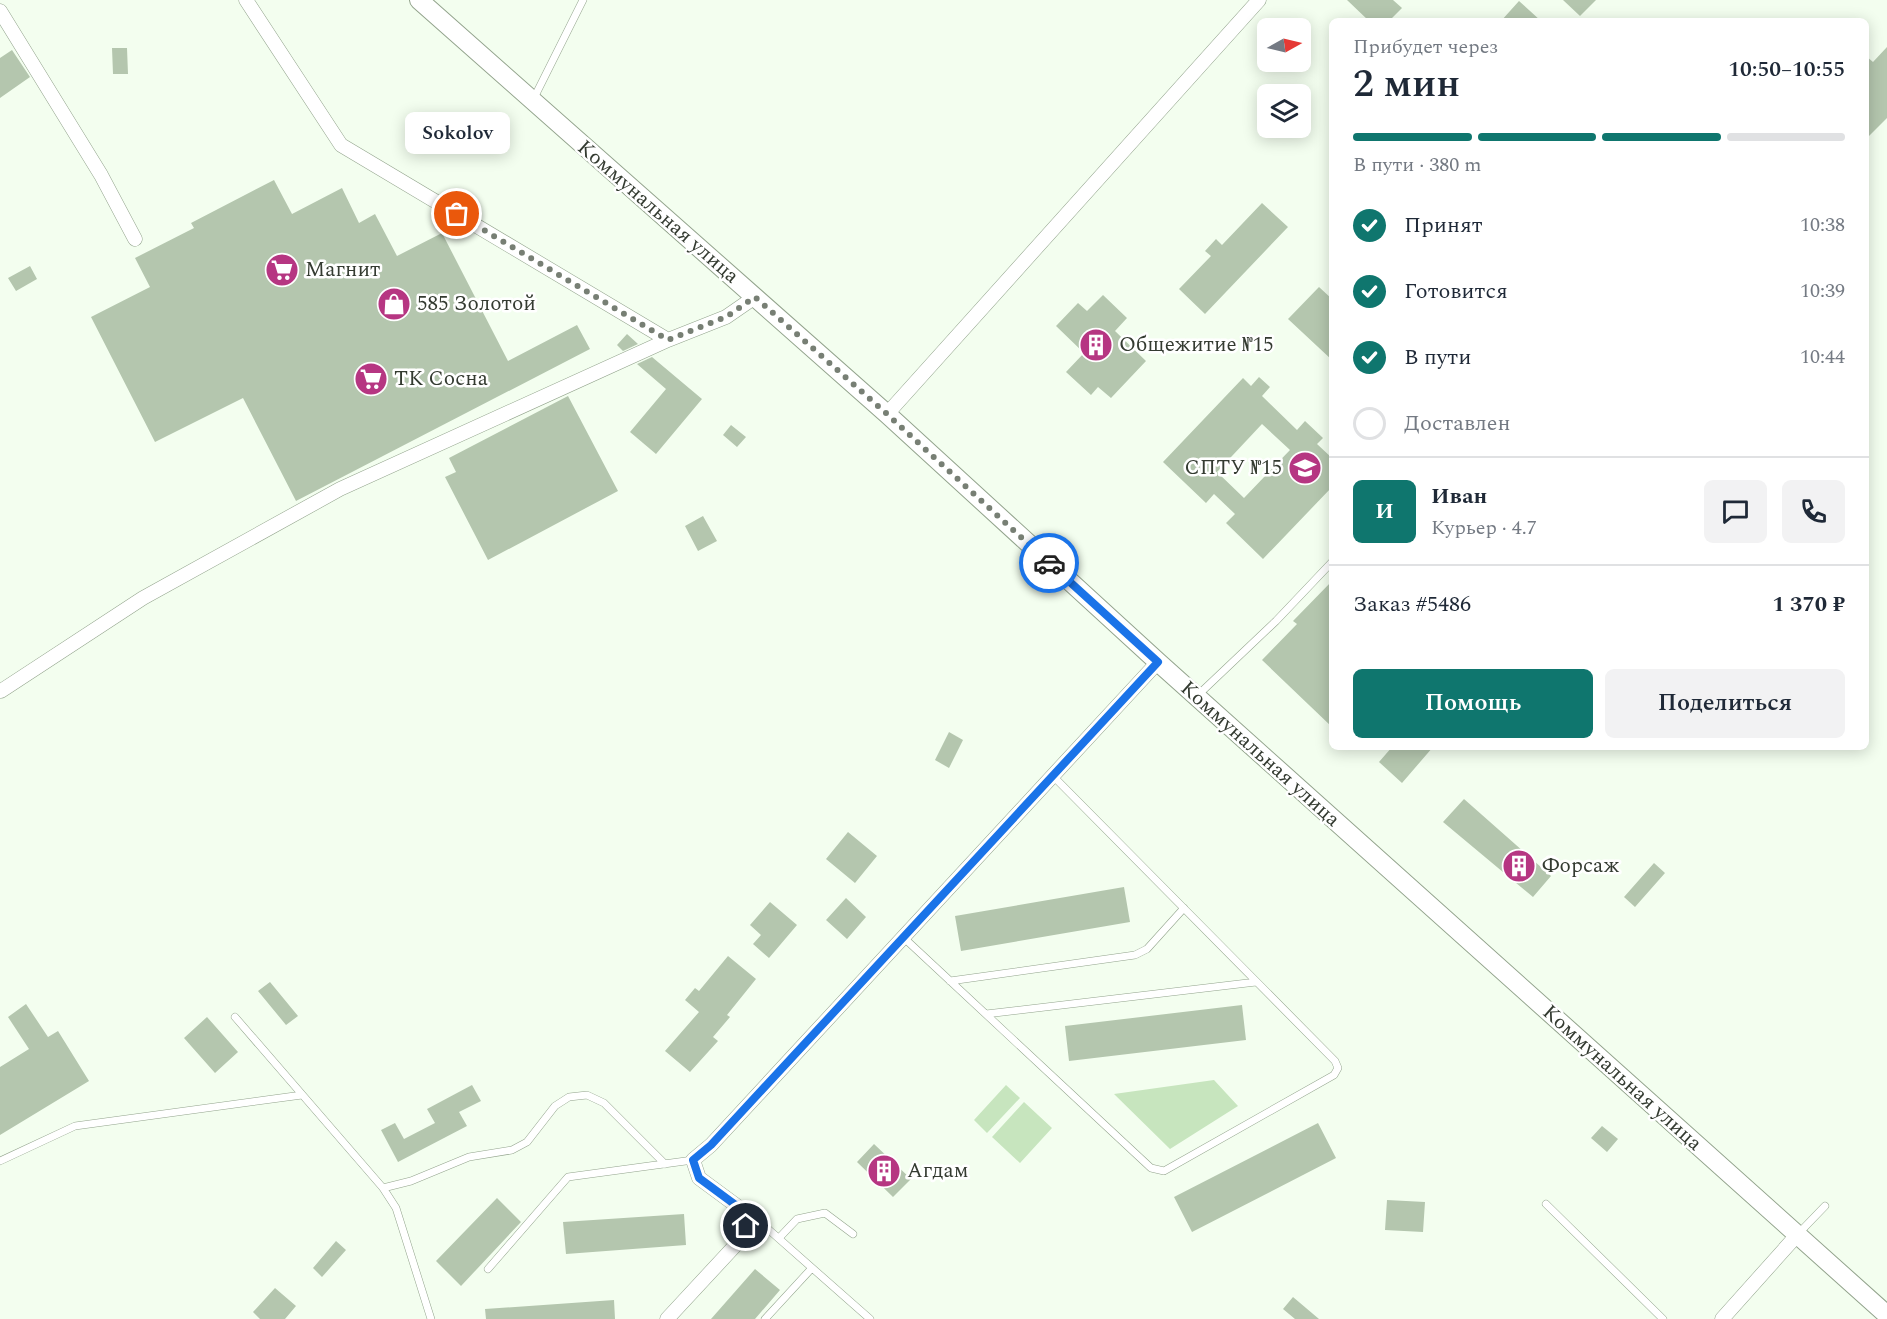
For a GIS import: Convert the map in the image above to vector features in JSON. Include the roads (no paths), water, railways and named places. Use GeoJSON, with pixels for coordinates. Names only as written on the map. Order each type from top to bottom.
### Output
{"type":"FeatureCollection","features":[{"type":"Feature","properties":{"kind":"main road","name":"Коммунальная улица"},"geometry":{"type":"LineString","coordinates":[[419,0],[887,414],[1196,697],[1887,1315]]}},
{"type":"Feature","properties":{"kind":"street"},"geometry":{"type":"LineString","coordinates":[[246,0],[341,145],[668,340]]}},
{"type":"Feature","properties":{"kind":"street"},"geometry":{"type":"LineString","coordinates":[[887,414],[1259,0]]}},
{"type":"Feature","properties":{"kind":"street"},"geometry":{"type":"LineString","coordinates":[[0,11],[101,175],[135,239]]}},
{"type":"Feature","properties":{"kind":"street"},"geometry":{"type":"LineString","coordinates":[[1,691],[143,598],[340,489],[668,340],[726,317],[755,297]]}},
{"type":"Feature","properties":{"kind":"street"},"geometry":{"type":"LineString","coordinates":[[667,1319],[744,1236],[746,1226],[741,1209],[699,1178],[693,1160],[711,1145],[1158,662]]}},
{"type":"Feature","properties":{"kind":"street"},"geometry":{"type":"LineString","coordinates":[[1722,1319],[1798,1234]]}},
{"type":"Feature","properties":{"kind":"lane"},"geometry":{"type":"LineString","coordinates":[[532,100],[583,0]]}},
{"type":"Feature","properties":{"kind":"lane"},"geometry":{"type":"LineString","coordinates":[[1196,697],[1276,621],[1329,565]]}},
{"type":"Feature","properties":{"kind":"lane"},"geometry":{"type":"LineString","coordinates":[[903,937],[1151,1168],[1164,1171],[1334,1075],[1338,1068],[1335,1061],[1053,776]]}},
{"type":"Feature","properties":{"kind":"lane"},"geometry":{"type":"LineString","coordinates":[[950,981],[1135,955],[1147,949],[1184,908]]}},
{"type":"Feature","properties":{"kind":"lane"},"geometry":{"type":"LineString","coordinates":[[986,1014],[1256,982]]}},
{"type":"Feature","properties":{"kind":"lane"},"geometry":{"type":"LineString","coordinates":[[235,1017],[382,1188],[396,1208],[430,1319]]}},
{"type":"Feature","properties":{"kind":"lane"},"geometry":{"type":"LineString","coordinates":[[0,1161],[75,1126],[302,1095]]}},
{"type":"Feature","properties":{"kind":"lane"},"geometry":{"type":"LineString","coordinates":[[382,1188],[411,1181],[469,1157],[512,1150],[527,1142],[555,1106],[569,1097],[587,1095],[604,1103],[665,1164]]}},
{"type":"Feature","properties":{"kind":"lane"},"geometry":{"type":"LineString","coordinates":[[488,1269],[568,1177],[693,1160]]}},
{"type":"Feature","properties":{"kind":"lane"},"geometry":{"type":"LineString","coordinates":[[1546,1204],[1663,1319]]}},
{"type":"Feature","properties":{"kind":"lane"},"geometry":{"type":"LineString","coordinates":[[1798,1234],[1825,1206]]}},
{"type":"Feature","properties":{"kind":"lane"},"geometry":{"type":"LineString","coordinates":[[741,1209],[779,1238],[870,1319]]}},
{"type":"Feature","properties":{"kind":"lane"},"geometry":{"type":"LineString","coordinates":[[779,1238],[797,1219],[825,1213],[853,1234]]}},
{"type":"Feature","properties":{"kind":"lane"},"geometry":{"type":"LineString","coordinates":[[765,1319],[812,1268]]}},
{"type":"Feature","properties":{"kind":"place","name":"Sokolov"},"geometry":{"type":"Point","coordinates":[457,214]}},
{"type":"Feature","properties":{"kind":"place","name":"Магнит"},"geometry":{"type":"Point","coordinates":[282,270]}},
{"type":"Feature","properties":{"kind":"place","name":"585 Золотой"},"geometry":{"type":"Point","coordinates":[394,304]}},
{"type":"Feature","properties":{"kind":"place","name":"Общежитие №15"},"geometry":{"type":"Point","coordinates":[1096,345]}},
{"type":"Feature","properties":{"kind":"place","name":"ТК Сосна"},"geometry":{"type":"Point","coordinates":[371,379]}},
{"type":"Feature","properties":{"kind":"place","name":"СПТУ №15"},"geometry":{"type":"Point","coordinates":[1305,468]}},
{"type":"Feature","properties":{"kind":"place","name":"Форсаж"},"geometry":{"type":"Point","coordinates":[1519,866]}},
{"type":"Feature","properties":{"kind":"place","name":"Агдам"},"geometry":{"type":"Point","coordinates":[884,1171]}}]}
